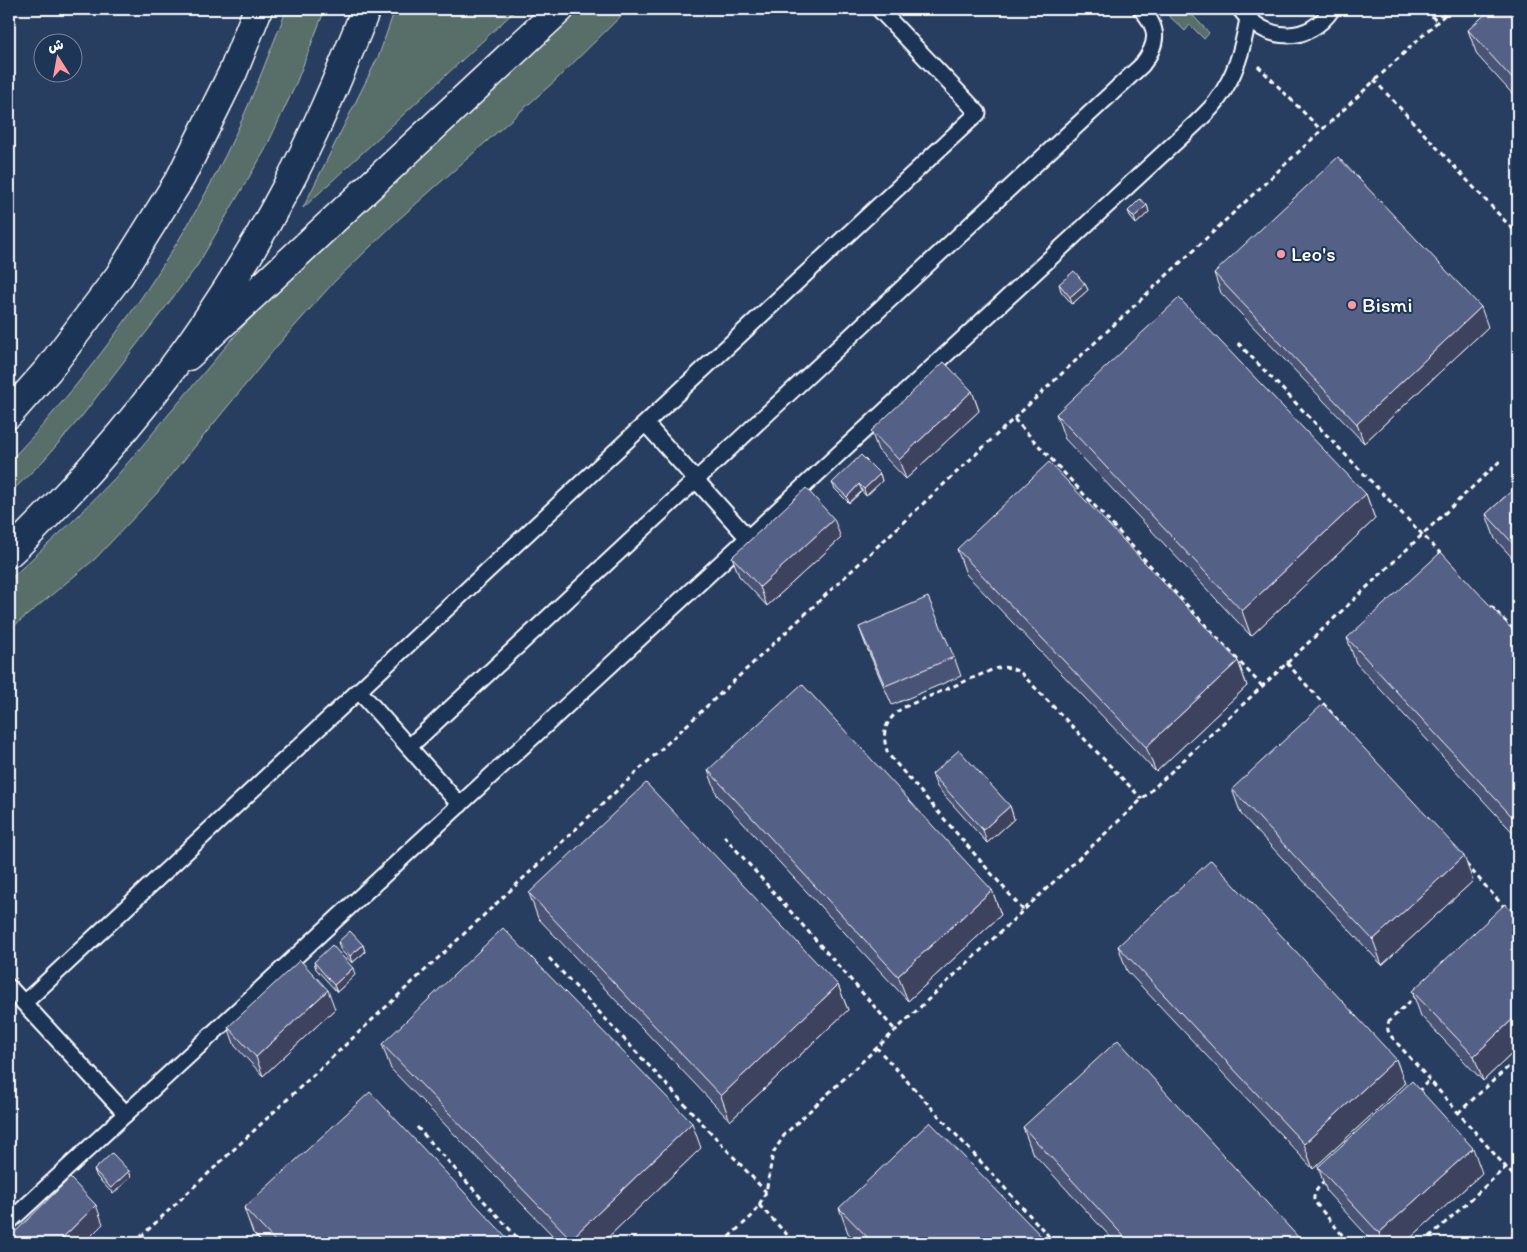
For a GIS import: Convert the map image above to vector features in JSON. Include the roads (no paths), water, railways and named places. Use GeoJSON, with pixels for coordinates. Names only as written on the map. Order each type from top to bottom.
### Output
{"type":"FeatureCollection","features":[{"type":"Feature","properties":{"kind":"main road"},"geometry":{"type":"LineString","coordinates":[[9,414],[48,370],[119,276],[181,176],[233,72],[258,9]]}},
{"type":"Feature","properties":{"kind":"main road"},"geometry":{"type":"LineString","coordinates":[[9,553],[28,536],[100,458],[167,376],[230,284],[286,188],[335,87],[366,9]]}},
{"type":"Feature","properties":{"kind":"main road"},"geometry":{"type":"LineString","coordinates":[[167,376],[560,9]]}},
{"type":"Feature","properties":{"kind":"lane"},"geometry":{"type":"LineString","coordinates":[[24,1003],[978,113],[879,9]]}},
{"type":"Feature","properties":{"kind":"lane"},"geometry":{"type":"LineString","coordinates":[[409,747],[1142,65],[1151,53],[1155,39],[1153,25],[1141,9]]}},
{"type":"Feature","properties":{"kind":"lane"},"geometry":{"type":"LineString","coordinates":[[1244,14],[1260,28],[1274,34],[1289,35],[1303,32],[1316,26],[1328,16],[1332,9]]}},
{"type":"Feature","properties":{"kind":"lane"},"geometry":{"type":"LineString","coordinates":[[9,1222],[1195,124],[1216,103],[1232,78],[1242,49],[1244,14]]}},
{"type":"Feature","properties":{"kind":"lane"},"geometry":{"type":"LineString","coordinates":[[646,424],[748,538]]}},
{"type":"Feature","properties":{"kind":"lane"},"geometry":{"type":"LineString","coordinates":[[359,691],[460,805]]}},
{"type":"Feature","properties":{"kind":"lane"},"geometry":{"type":"LineString","coordinates":[[9,987],[126,1114]]}},
{"type":"Feature","properties":{"kind":"place","name":"Leo's"},"geometry":{"type":"Point","coordinates":[1281,254]}},
{"type":"Feature","properties":{"kind":"place","name":"Bismi"},"geometry":{"type":"Point","coordinates":[1352,305]}}]}
